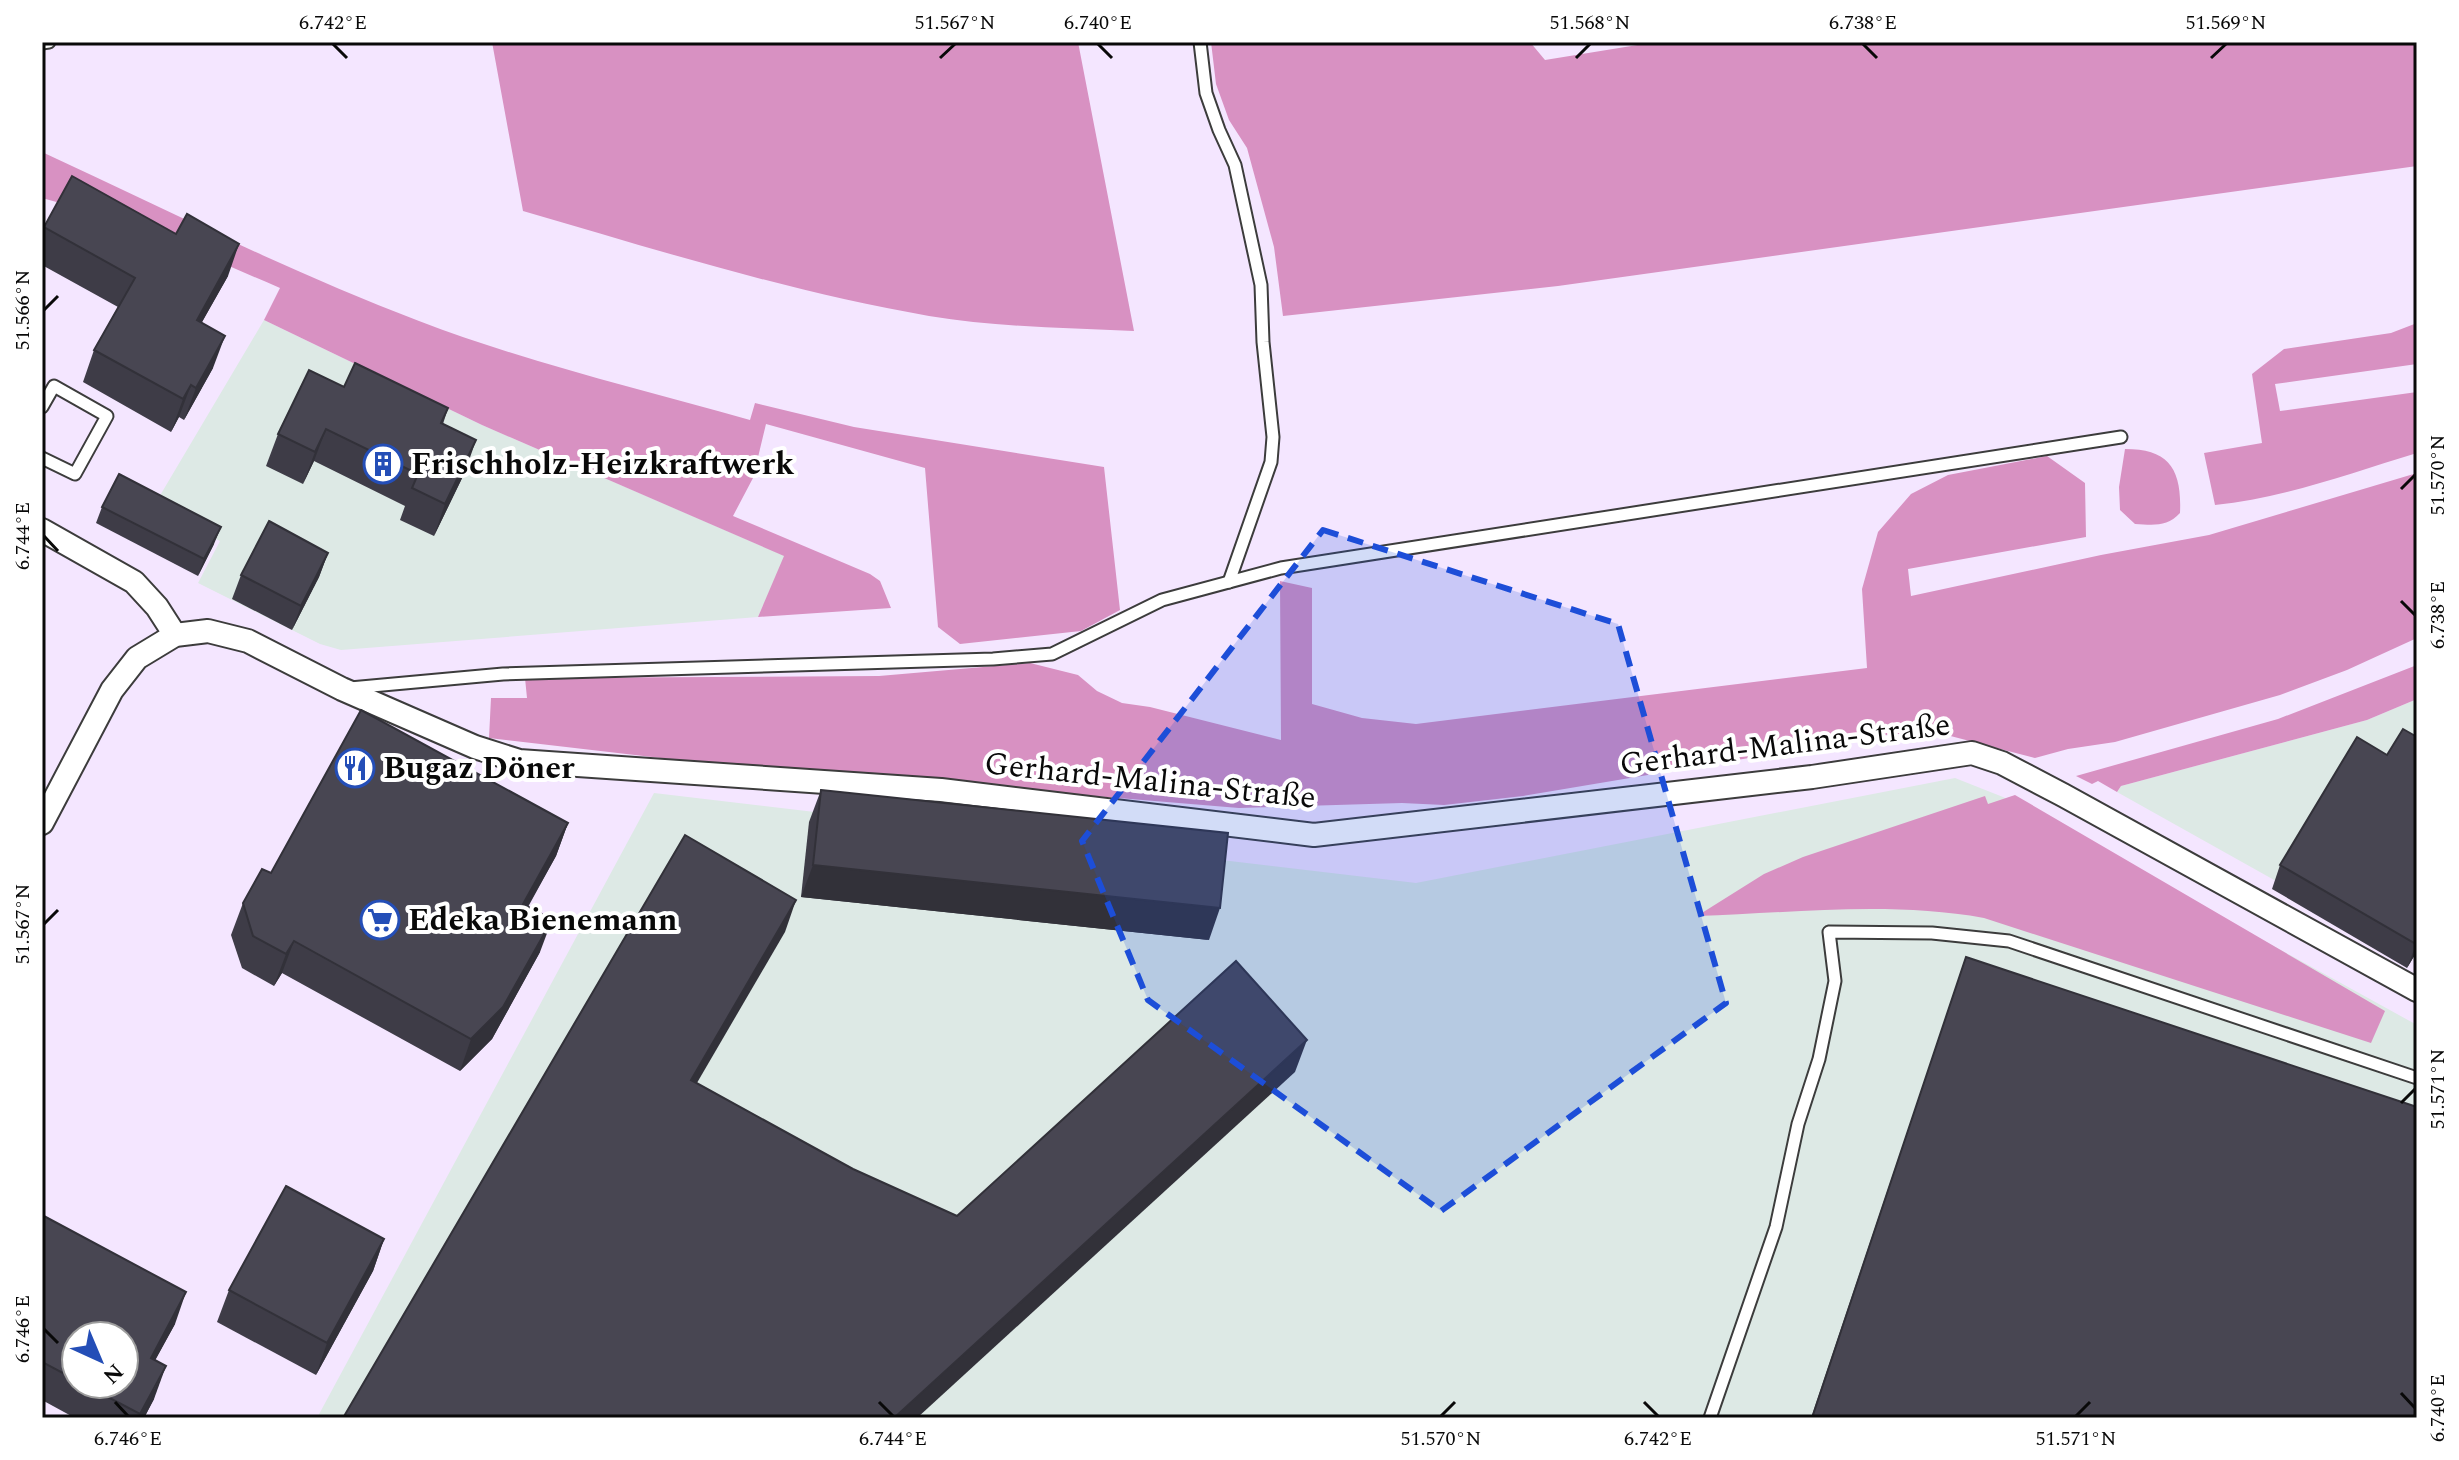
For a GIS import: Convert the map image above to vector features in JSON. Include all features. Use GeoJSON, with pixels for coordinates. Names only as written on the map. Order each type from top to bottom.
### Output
{"type":"FeatureCollection","features":[{"type":"Feature","properties":{"kind":"street"},"geometry":{"type":"LineString","coordinates":[[42,530],[134,582],[157,607],[175,635]]}},
{"type":"Feature","properties":{"kind":"street","name":"Gerhard-Malina-Straße"},"geometry":{"type":"LineString","coordinates":[[42,823],[112,690],[137,658],[175,635],[208,631],[248,641],[342,689],[475,747],[519,761],[941,790],[1314,835],[1812,777],[1972,753],[2002,763],[2063,795],[2417,990]]}},
{"type":"Feature","properties":{"kind":"lane"},"geometry":{"type":"LineString","coordinates":[[42,43],[49,42]]}},
{"type":"Feature","properties":{"kind":"lane"},"geometry":{"type":"LineString","coordinates":[[1200,42],[1206,93],[1235,165],[1256,256],[1273,437],[1271,462],[1229,582]]}},
{"type":"Feature","properties":{"kind":"lane"},"geometry":{"type":"LineString","coordinates":[[42,407],[54,386],[107,416],[75,474],[42,458]]}},
{"type":"Feature","properties":{"kind":"lane"},"geometry":{"type":"LineString","coordinates":[[342,689],[503,674],[993,659],[1052,654],[1162,600],[1281,568],[2121,437]]}},
{"type":"Feature","properties":{"kind":"lane"},"geometry":{"type":"LineString","coordinates":[[1710,1418],[1776,1227],[1798,1124],[1819,1059],[1835,981],[1829,932],[1932,933],[2009,941],[2417,1078]]}},
{"type":"Feature","properties":{"kind":"highlighted area"},"geometry":{"type":"Polygon","coordinates":[[[1323,530],[1618,624],[1726,1003],[1441,1211],[1148,1000],[1082,841],[1323,530]]]}},
{"type":"Feature","properties":{"kind":"shaded area"},"geometry":{"type":"Polygon","coordinates":[[[492,42],[1078,42],[1134,331],[980,323],[877,306],[724,269],[523,211],[492,42]]]}},
{"type":"Feature","properties":{"kind":"shaded area"},"geometry":{"type":"Polygon","coordinates":[[[1211,42],[1530,42],[1545,60],[1656,42],[2417,42],[2417,166],[1558,286],[1283,316],[1274,247],[1247,148],[1229,120],[1216,84],[1211,42]]]}},
{"type":"Feature","properties":{"kind":"shaded area"},"geometry":{"type":"Polygon","coordinates":[[[42,152],[323,282],[459,336],[541,362],[750,420],[755,403],[854,427],[1104,467],[1120,610],[1081,631],[960,644],[938,627],[925,468],[766,424],[753,478],[733,516],[870,574],[880,581],[891,608],[758,617],[784,556],[482,425],[264,320],[280,288],[133,227],[42,198],[42,152]]]}},
{"type":"Feature","properties":{"kind":"shaded area"},"geometry":{"type":"Polygon","coordinates":[[[264,320],[482,425],[785,556],[758,617],[341,650],[320,644],[198,583],[220,541],[152,509],[264,320]]]}},
{"type":"Feature","properties":{"kind":"shaded area"},"geometry":{"type":"Polygon","coordinates":[[[2417,323],[2417,364],[2275,384],[2280,411],[2417,392],[2417,453],[2292,491],[2215,505],[2204,453],[2262,443],[2252,374],[2284,349],[2391,333],[2417,323]]]}},
{"type":"Feature","properties":{"kind":"shaded area"},"geometry":{"type":"Polygon","coordinates":[[[2125,449],[2152,453],[2170,464],[2180,498],[2180,513],[2175,518],[2160,524],[2135,524],[2120,510],[2119,487],[2125,449]]]}},
{"type":"Feature","properties":{"kind":"shaded area"},"geometry":{"type":"Polygon","coordinates":[[[2047,456],[2085,483],[2086,537],[1908,569],[1911,596],[2209,535],[2417,473],[2417,638],[2347,670],[2280,695],[2115,742],[2035,758],[1939,733],[1892,734],[1523,796],[1444,805],[1402,803],[1239,808],[721,765],[489,738],[491,698],[527,698],[525,678],[879,676],[1030,663],[1078,675],[1097,691],[1122,703],[1150,707],[1281,740],[1280,581],[1312,588],[1312,704],[1362,718],[1416,724],[1867,668],[1862,589],[1878,532],[1911,494],[1948,475],[2047,456]]]}},
{"type":"Feature","properties":{"kind":"shaded area"},"geometry":{"type":"Polygon","coordinates":[[[2417,665],[2417,699],[2367,720],[2121,786],[2117,792],[2098,781],[2092,784],[2076,776],[2278,719],[2417,665]]]}},
{"type":"Feature","properties":{"kind":"shaded area"},"geometry":{"type":"Polygon","coordinates":[[[2417,699],[2417,960],[2117,792],[2121,786],[2367,720],[2417,699]]]}},
{"type":"Feature","properties":{"kind":"shaded area"},"geometry":{"type":"Polygon","coordinates":[[[1955,778],[2003,797],[2417,1025],[2417,1418],[317,1418],[654,793],[1416,883],[1955,778]]]}},
{"type":"Feature","properties":{"kind":"shaded area"},"geometry":{"type":"Polygon","coordinates":[[[2015,795],[2385,1011],[2371,1043],[1984,918],[1877,909],[1697,916],[1764,874],[1803,857],[1985,796],[1988,804],[2015,795]]]}},
{"type":"Feature","properties":{"kind":"building"},"geometry":{"type":"Polygon","coordinates":[[[72,176],[176,234],[187,214],[239,244],[197,320],[225,336],[196,388],[191,385],[183,399],[94,350],[135,278],[44,227],[72,176]]]}},
{"type":"Feature","properties":{"kind":"building"},"geometry":{"type":"Polygon","coordinates":[[[355,363],[448,408],[441,423],[476,440],[445,504],[412,488],[418,474],[326,429],[315,452],[278,434],[309,370],[344,387],[355,363]]]}},
{"type":"Feature","properties":{"kind":"building"},"geometry":{"type":"Polygon","coordinates":[[[119,474],[221,527],[204,559],[102,507],[119,474]]]}},
{"type":"Feature","properties":{"kind":"building"},"geometry":{"type":"Polygon","coordinates":[[[269,521],[328,553],[301,606],[241,575],[269,521]]]}},
{"type":"Feature","properties":{"kind":"building","name":"Edeka Bienemann"},"geometry":{"type":"Polygon","coordinates":[[[361,710],[568,823],[523,904],[552,920],[503,1007],[471,1039],[294,941],[286,954],[253,936],[243,903],[262,869],[271,873],[361,710]]]}},
{"type":"Feature","properties":{"kind":"building"},"geometry":{"type":"Polygon","coordinates":[[[2403,729],[2417,737],[2416,944],[2280,865],[2357,737],[2387,755],[2403,729]]]}},
{"type":"Feature","properties":{"kind":"building"},"geometry":{"type":"Polygon","coordinates":[[[821,790],[1228,833],[1220,908],[813,865],[821,790]]]}},
{"type":"Feature","properties":{"kind":"building"},"geometry":{"type":"Polygon","coordinates":[[[685,835],[796,900],[691,1080],[853,1169],[957,1216],[1236,961],[1307,1040],[894,1418],[343,1418],[685,835]]]}},
{"type":"Feature","properties":{"kind":"building"},"geometry":{"type":"Polygon","coordinates":[[[1966,957],[2417,1107],[2417,1418],[1812,1418],[1966,957]]]}},
{"type":"Feature","properties":{"kind":"building"},"geometry":{"type":"Polygon","coordinates":[[[286,1186],[384,1239],[327,1343],[229,1290],[286,1186]]]}},
{"type":"Feature","properties":{"kind":"building"},"geometry":{"type":"Polygon","coordinates":[[[42,1215],[186,1292],[151,1358],[166,1366],[140,1414],[113,1400],[140,1400],[140,1320],[60,1320],[60,1372],[42,1362],[42,1215]]]}},
{"type":"Feature","properties":{"kind":"place","name":"Frischholz-Heizkraftwerk"},"geometry":{"type":"Point","coordinates":[383,464]}},
{"type":"Feature","properties":{"kind":"place","name":"Bugaz Döner"},"geometry":{"type":"Point","coordinates":[355,768]}},
{"type":"Feature","properties":{"kind":"place","name":"Edeka Bienemann"},"geometry":{"type":"Point","coordinates":[380,920]}}]}
